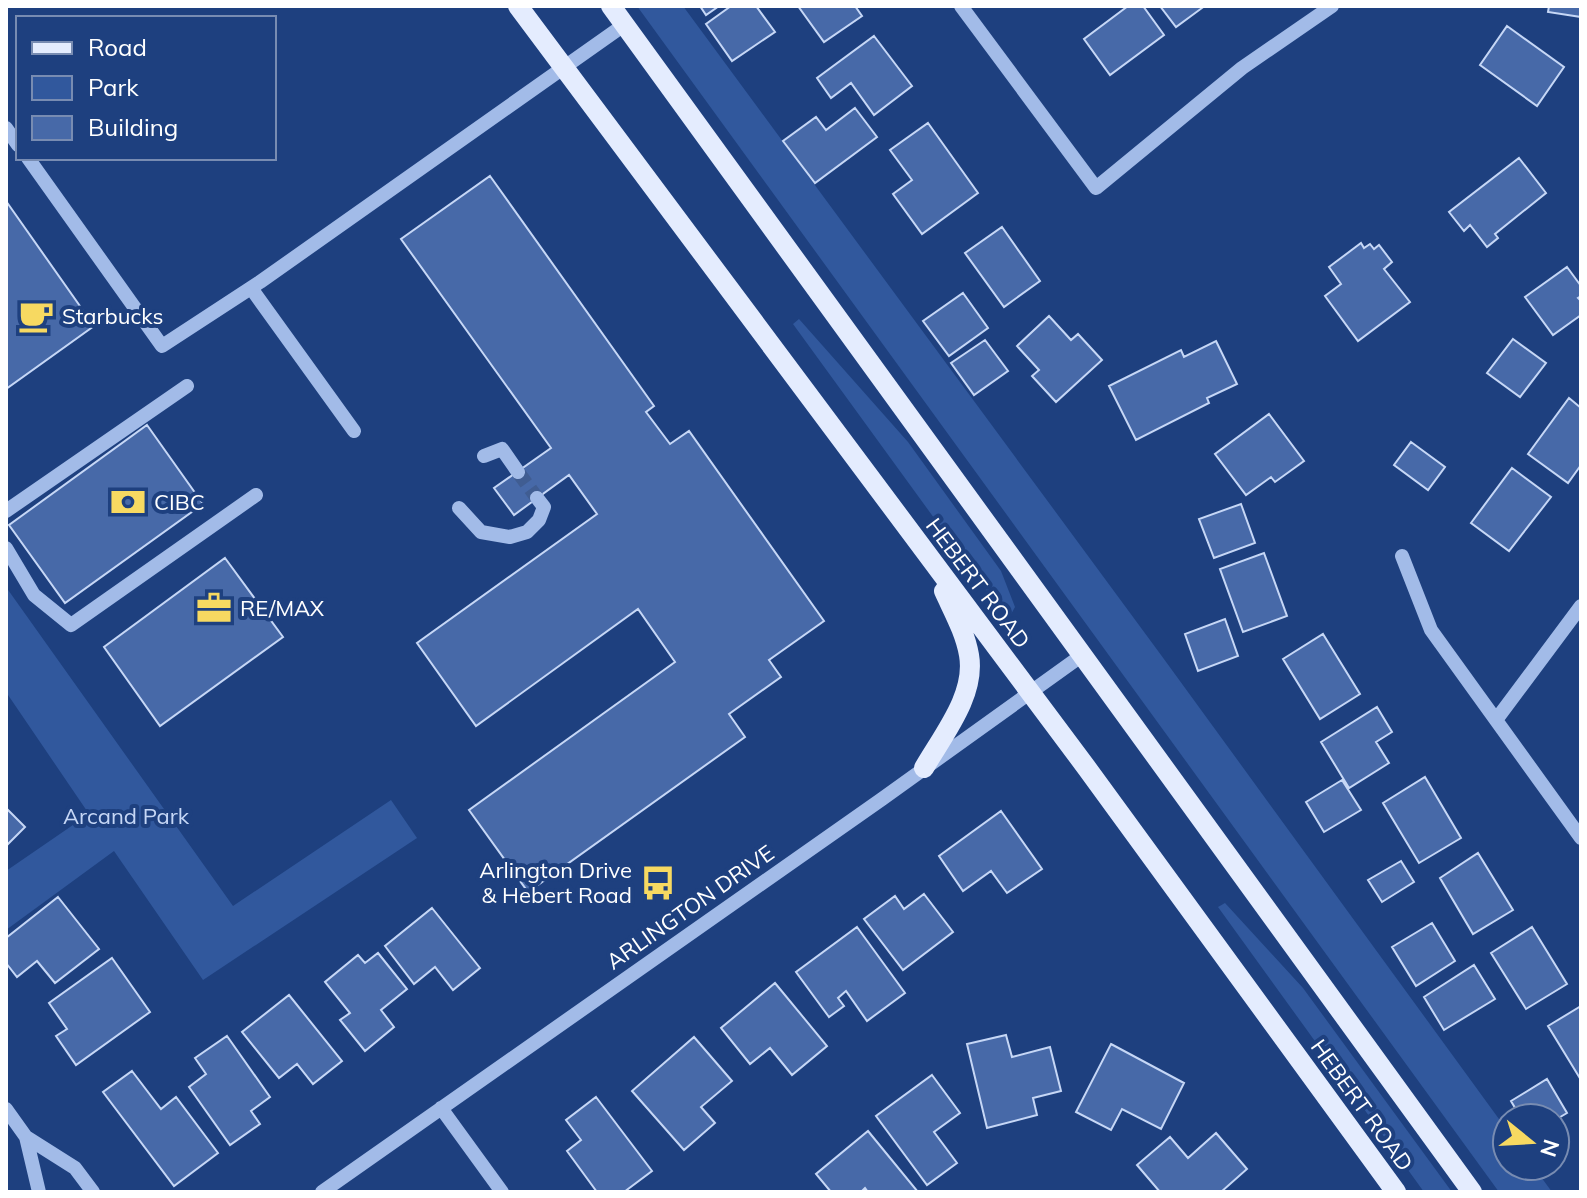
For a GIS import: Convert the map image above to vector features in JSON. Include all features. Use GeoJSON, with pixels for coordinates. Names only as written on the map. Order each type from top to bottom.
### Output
{"type":"FeatureCollection","features":[{"type":"Feature","properties":{"kind":"main road","name":"HEBERT ROAD"},"geometry":{"type":"LineString","coordinates":[[518,6],[1031,693],[1396,1192]]}},
{"type":"Feature","properties":{"kind":"main road","name":"HEBERT ROAD"},"geometry":{"type":"LineString","coordinates":[[611,6],[1472,1192]]}},
{"type":"Feature","properties":{"kind":"main road"},"geometry":{"type":"LineString","coordinates":[[924,768],[964,698],[969,678],[969,657],[964,637],[931,562]]}},
{"type":"Feature","properties":{"kind":"street"},"geometry":{"type":"LineString","coordinates":[[961,6],[1096,188],[1242,68],[1332,6]]}},
{"type":"Feature","properties":{"kind":"street"},"geometry":{"type":"LineString","coordinates":[[29,160],[162,346],[251,288],[624,25]]}},
{"type":"Feature","properties":{"kind":"street"},"geometry":{"type":"LineString","coordinates":[[251,288],[354,431]]}},
{"type":"Feature","properties":{"kind":"street"},"geometry":{"type":"LineString","coordinates":[[6,511],[187,386]]}},
{"type":"Feature","properties":{"kind":"street"},"geometry":{"type":"LineString","coordinates":[[484,456],[502,449],[518,472]]}},
{"type":"Feature","properties":{"kind":"street"},"geometry":{"type":"LineString","coordinates":[[6,548],[34,595],[71,625],[256,495]]}},
{"type":"Feature","properties":{"kind":"street"},"geometry":{"type":"LineString","coordinates":[[459,508],[481,532],[510,537],[527,532],[539,520],[544,507],[537,498]]}},
{"type":"Feature","properties":{"kind":"street"},"geometry":{"type":"LineString","coordinates":[[1402,556],[1431,630],[1581,838]]}},
{"type":"Feature","properties":{"kind":"street"},"geometry":{"type":"LineString","coordinates":[[1496,720],[1581,606]]}},
{"type":"Feature","properties":{"kind":"street","name":"ARLINGTON DRIVE"},"geometry":{"type":"LineString","coordinates":[[322,1192],[1081,656]]}},
{"type":"Feature","properties":{"kind":"street"},"geometry":{"type":"LineString","coordinates":[[441,1108],[502,1192]]}},
{"type":"Feature","properties":{"kind":"street"},"geometry":{"type":"LineString","coordinates":[[6,1109],[26,1137],[75,1168],[93,1192]]}},
{"type":"Feature","properties":{"kind":"street"},"geometry":{"type":"LineString","coordinates":[[26,1137],[39,1192]]}},
{"type":"Feature","properties":{"kind":"green space"},"geometry":{"type":"Polygon","coordinates":[[[637,6],[683,6],[1491,1108],[1491,1181],[637,6]]]}},
{"type":"Feature","properties":{"kind":"green space"},"geometry":{"type":"Polygon","coordinates":[[[799,319],[908,442],[1001,571],[1015,607],[1010,616],[1006,617],[793,324],[799,319]]]}},
{"type":"Feature","properties":{"kind":"green space","name":"Arcand Park"},"geometry":{"type":"Polygon","coordinates":[[[6,587],[233,906],[391,800],[417,838],[203,980],[114,851],[6,930],[6,871],[89,814],[6,692],[6,587]]]}},
{"type":"Feature","properties":{"kind":"green space"},"geometry":{"type":"Polygon","coordinates":[[[1225,903],[1303,988],[1452,1192],[1424,1192],[1218,907],[1225,903]]]}},
{"type":"Feature","properties":{"kind":"green space"},"geometry":{"type":"Polygon","coordinates":[[[1492,1182],[1545,1182],[1552,1192],[1499,1192],[1492,1182]]]}},
{"type":"Feature","properties":{"kind":"building"},"geometry":{"type":"Polygon","coordinates":[[[700,6],[719,6],[706,15],[700,6]]]}},
{"type":"Feature","properties":{"kind":"building"},"geometry":{"type":"Polygon","coordinates":[[[731,6],[756,6],[775,32],[732,61],[706,24],[731,6]]]}},
{"type":"Feature","properties":{"kind":"building"},"geometry":{"type":"Polygon","coordinates":[[[798,6],[855,6],[862,16],[824,42],[798,6]]]}},
{"type":"Feature","properties":{"kind":"building"},"geometry":{"type":"Polygon","coordinates":[[[1128,6],[1143,6],[1164,35],[1110,75],[1084,39],[1128,6]]]}},
{"type":"Feature","properties":{"kind":"building"},"geometry":{"type":"Polygon","coordinates":[[[1160,6],[1200,6],[1202,8],[1176,27],[1160,6]]]}},
{"type":"Feature","properties":{"kind":"building"},"geometry":{"type":"Polygon","coordinates":[[[1549,6],[1581,6],[1581,17],[1548,12],[1549,6]]]}},
{"type":"Feature","properties":{"kind":"building"},"geometry":{"type":"Polygon","coordinates":[[[1507,26],[1564,67],[1537,106],[1480,65],[1507,26]]]}},
{"type":"Feature","properties":{"kind":"building"},"geometry":{"type":"Polygon","coordinates":[[[874,36],[912,86],[874,115],[851,83],[831,98],[817,78],[874,36]]]}},
{"type":"Feature","properties":{"kind":"building"},"geometry":{"type":"Polygon","coordinates":[[[855,108],[877,137],[815,183],[783,141],[816,117],[826,130],[855,108]]]}},
{"type":"Feature","properties":{"kind":"building"},"geometry":{"type":"Polygon","coordinates":[[[928,123],[978,193],[922,234],[893,194],[912,180],[890,150],[928,123]]]}},
{"type":"Feature","properties":{"kind":"building"},"geometry":{"type":"Polygon","coordinates":[[[1519,158],[1546,193],[1495,234],[1498,238],[1487,247],[1470,225],[1464,231],[1449,212],[1519,158]]]}},
{"type":"Feature","properties":{"kind":"building"},"geometry":{"type":"Polygon","coordinates":[[[490,176],[654,406],[646,412],[670,444],[689,431],[824,621],[769,660],[781,677],[729,714],[745,737],[528,892],[469,810],[675,662],[638,609],[476,726],[417,643],[597,514],[569,475],[514,515],[494,488],[551,448],[401,239],[490,176]]]}},
{"type":"Feature","properties":{"kind":"building"},"geometry":{"type":"Polygon","coordinates":[[[6,201],[94,326],[6,389],[6,201]]]}},
{"type":"Feature","properties":{"kind":"building"},"geometry":{"type":"Polygon","coordinates":[[[1002,227],[1040,281],[1004,307],[965,253],[1002,227]]]}},
{"type":"Feature","properties":{"kind":"building"},"geometry":{"type":"Polygon","coordinates":[[[1361,243],[1364,248],[1370,244],[1374,249],[1379,245],[1392,262],[1384,269],[1410,302],[1358,341],[1325,296],[1341,284],[1329,267],[1361,243]]]}},
{"type":"Feature","properties":{"kind":"building"},"geometry":{"type":"Polygon","coordinates":[[[1567,267],[1581,286],[1581,296],[1578,298],[1581,301],[1581,315],[1553,335],[1525,297],[1567,267]]]}},
{"type":"Feature","properties":{"kind":"building"},"geometry":{"type":"Polygon","coordinates":[[[963,293],[988,328],[949,356],[923,321],[963,293]]]}},
{"type":"Feature","properties":{"kind":"building"},"geometry":{"type":"Polygon","coordinates":[[[1049,316],[1071,340],[1078,334],[1102,360],[1056,402],[1032,376],[1039,370],[1017,346],[1049,316]]]}},
{"type":"Feature","properties":{"kind":"building"},"geometry":{"type":"Polygon","coordinates":[[[1513,339],[1546,363],[1520,397],[1487,373],[1513,339]]]}},
{"type":"Feature","properties":{"kind":"building"},"geometry":{"type":"Polygon","coordinates":[[[985,340],[1008,371],[974,395],[951,363],[985,340]]]}},
{"type":"Feature","properties":{"kind":"building"},"geometry":{"type":"Polygon","coordinates":[[[1216,341],[1237,384],[1207,398],[1209,403],[1136,440],[1109,386],[1181,350],[1184,357],[1216,341]]]}},
{"type":"Feature","properties":{"kind":"building"},"geometry":{"type":"Polygon","coordinates":[[[1569,398],[1581,408],[1581,465],[1568,483],[1528,454],[1569,398]]]}},
{"type":"Feature","properties":{"kind":"building"},"geometry":{"type":"Polygon","coordinates":[[[1269,414],[1304,461],[1275,482],[1271,477],[1246,495],[1215,454],[1269,414]]]}},
{"type":"Feature","properties":{"kind":"building"},"geometry":{"type":"Polygon","coordinates":[[[147,425],[203,504],[65,603],[9,525],[147,425]]]}},
{"type":"Feature","properties":{"kind":"building"},"geometry":{"type":"Polygon","coordinates":[[[1411,442],[1445,467],[1428,490],[1394,465],[1411,442]]]}},
{"type":"Feature","properties":{"kind":"building"},"geometry":{"type":"Polygon","coordinates":[[[1512,468],[1551,497],[1509,551],[1471,523],[1512,468]]]}},
{"type":"Feature","properties":{"kind":"building"},"geometry":{"type":"Polygon","coordinates":[[[1241,504],[1255,543],[1214,558],[1199,519],[1241,504]]]}},
{"type":"Feature","properties":{"kind":"building"},"geometry":{"type":"Polygon","coordinates":[[[1264,553],[1287,616],[1243,632],[1220,569],[1264,553]]]}},
{"type":"Feature","properties":{"kind":"building"},"geometry":{"type":"Polygon","coordinates":[[[225,558],[283,637],[160,726],[104,647],[225,558]]]}},
{"type":"Feature","properties":{"kind":"building"},"geometry":{"type":"Polygon","coordinates":[[[1225,619],[1238,656],[1198,671],[1185,634],[1225,619]]]}},
{"type":"Feature","properties":{"kind":"building"},"geometry":{"type":"Polygon","coordinates":[[[1323,634],[1360,694],[1320,719],[1283,659],[1323,634]]]}},
{"type":"Feature","properties":{"kind":"building"},"geometry":{"type":"Polygon","coordinates":[[[1377,707],[1392,732],[1376,742],[1389,763],[1349,788],[1321,742],[1377,707]]]}},
{"type":"Feature","properties":{"kind":"building"},"geometry":{"type":"Polygon","coordinates":[[[1425,777],[1461,838],[1419,863],[1383,803],[1425,777]]]}},
{"type":"Feature","properties":{"kind":"building"},"geometry":{"type":"Polygon","coordinates":[[[1342,780],[1361,810],[1324,832],[1306,802],[1342,780]]]}},
{"type":"Feature","properties":{"kind":"building"},"geometry":{"type":"Polygon","coordinates":[[[6,808],[25,827],[6,846],[6,808]]]}},
{"type":"Feature","properties":{"kind":"building"},"geometry":{"type":"Polygon","coordinates":[[[1001,811],[1042,869],[1007,893],[991,871],[963,891],[939,856],[1001,811]]]}},
{"type":"Feature","properties":{"kind":"building"},"geometry":{"type":"Polygon","coordinates":[[[1478,853],[1513,910],[1473,934],[1440,878],[1478,853]]]}},
{"type":"Feature","properties":{"kind":"building"},"geometry":{"type":"Polygon","coordinates":[[[1401,861],[1414,882],[1382,902],[1368,880],[1401,861]]]}},
{"type":"Feature","properties":{"kind":"building"},"geometry":{"type":"Polygon","coordinates":[[[924,894],[953,932],[903,970],[864,919],[895,896],[904,909],[924,894]]]}},
{"type":"Feature","properties":{"kind":"building"},"geometry":{"type":"Polygon","coordinates":[[[58,897],[99,949],[55,983],[37,961],[17,977],[6,963],[6,938],[58,897]]]}},
{"type":"Feature","properties":{"kind":"building"},"geometry":{"type":"Polygon","coordinates":[[[432,908],[480,968],[453,990],[435,967],[414,984],[385,946],[432,908]]]}},
{"type":"Feature","properties":{"kind":"building"},"geometry":{"type":"Polygon","coordinates":[[[1432,923],[1455,961],[1416,986],[1392,947],[1432,923]]]}},
{"type":"Feature","properties":{"kind":"building"},"geometry":{"type":"Polygon","coordinates":[[[857,927],[905,993],[867,1021],[846,991],[838,998],[844,1006],[829,1017],[796,972],[857,927]]]}},
{"type":"Feature","properties":{"kind":"building"},"geometry":{"type":"Polygon","coordinates":[[[1532,927],[1567,984],[1526,1009],[1491,953],[1532,927]]]}},
{"type":"Feature","properties":{"kind":"building"},"geometry":{"type":"Polygon","coordinates":[[[378,953],[407,989],[381,1010],[394,1027],[365,1051],[340,1020],[350,1013],[325,982],[358,955],[365,963],[378,953]]]}},
{"type":"Feature","properties":{"kind":"building"},"geometry":{"type":"Polygon","coordinates":[[[112,958],[150,1012],[76,1065],[56,1036],[67,1029],[49,1003],[112,958]]]}},
{"type":"Feature","properties":{"kind":"building"},"geometry":{"type":"Polygon","coordinates":[[[1474,965],[1495,999],[1444,1030],[1424,997],[1474,965]]]}},
{"type":"Feature","properties":{"kind":"building"},"geometry":{"type":"Polygon","coordinates":[[[775,983],[827,1046],[792,1075],[770,1048],[750,1064],[721,1028],[775,983]]]}},
{"type":"Feature","properties":{"kind":"building"},"geometry":{"type":"Polygon","coordinates":[[[289,995],[342,1061],[313,1084],[297,1064],[279,1078],[242,1032],[289,995]]]}},
{"type":"Feature","properties":{"kind":"building"},"geometry":{"type":"Polygon","coordinates":[[[1581,1006],[1581,1080],[1548,1026],[1581,1006]]]}},
{"type":"Feature","properties":{"kind":"building"},"geometry":{"type":"Polygon","coordinates":[[[1006,1035],[1012,1057],[1050,1047],[1061,1091],[1033,1098],[1037,1115],[987,1128],[967,1044],[1006,1035]]]}},
{"type":"Feature","properties":{"kind":"building"},"geometry":{"type":"Polygon","coordinates":[[[227,1036],[270,1097],[251,1111],[260,1124],[230,1145],[189,1087],[206,1074],[195,1058],[227,1036]]]}},
{"type":"Feature","properties":{"kind":"building"},"geometry":{"type":"Polygon","coordinates":[[[694,1037],[732,1081],[701,1107],[715,1123],[684,1150],[632,1091],[694,1037]]]}},
{"type":"Feature","properties":{"kind":"building"},"geometry":{"type":"Polygon","coordinates":[[[1111,1044],[1184,1083],[1161,1129],[1122,1109],[1111,1130],[1076,1112],[1111,1044]]]}},
{"type":"Feature","properties":{"kind":"building"},"geometry":{"type":"Polygon","coordinates":[[[132,1071],[161,1109],[176,1097],[218,1153],[174,1186],[103,1092],[132,1071]]]}},
{"type":"Feature","properties":{"kind":"building"},"geometry":{"type":"Polygon","coordinates":[[[932,1075],[960,1113],[934,1132],[957,1163],[927,1185],[876,1116],[932,1075]]]}},
{"type":"Feature","properties":{"kind":"building"},"geometry":{"type":"Polygon","coordinates":[[[1547,1079],[1561,1102],[1512,1102],[1547,1079]]]}},
{"type":"Feature","properties":{"kind":"building"},"geometry":{"type":"Polygon","coordinates":[[[596,1097],[652,1171],[624,1192],[597,1192],[567,1151],[581,1140],[566,1120],[596,1097]]]}},
{"type":"Feature","properties":{"kind":"building"},"geometry":{"type":"Polygon","coordinates":[[[868,1131],[918,1192],[868,1192],[865,1188],[861,1192],[831,1192],[816,1174],[868,1131]]]}},
{"type":"Feature","properties":{"kind":"building"},"geometry":{"type":"Polygon","coordinates":[[[1216,1133],[1247,1169],[1221,1192],[1160,1192],[1137,1165],[1170,1137],[1188,1158],[1216,1133]]]}},
{"type":"Feature","properties":{"kind":"tunnel"},"geometry":{"type":"LineString","coordinates":[[518,472],[537,498]]}},
{"type":"Feature","properties":{"kind":"place","name":"Starbucks"},"geometry":{"type":"Point","coordinates":[36,316]}},
{"type":"Feature","properties":{"kind":"place","name":"CIBC"},"geometry":{"type":"Point","coordinates":[128,502]}},
{"type":"Feature","properties":{"kind":"place","name":"RE/MAX"},"geometry":{"type":"Point","coordinates":[214,608]}},
{"type":"Feature","properties":{"kind":"place","name":"Arlington Drive & Hebert Road"},"geometry":{"type":"Point","coordinates":[658,883]}}]}
